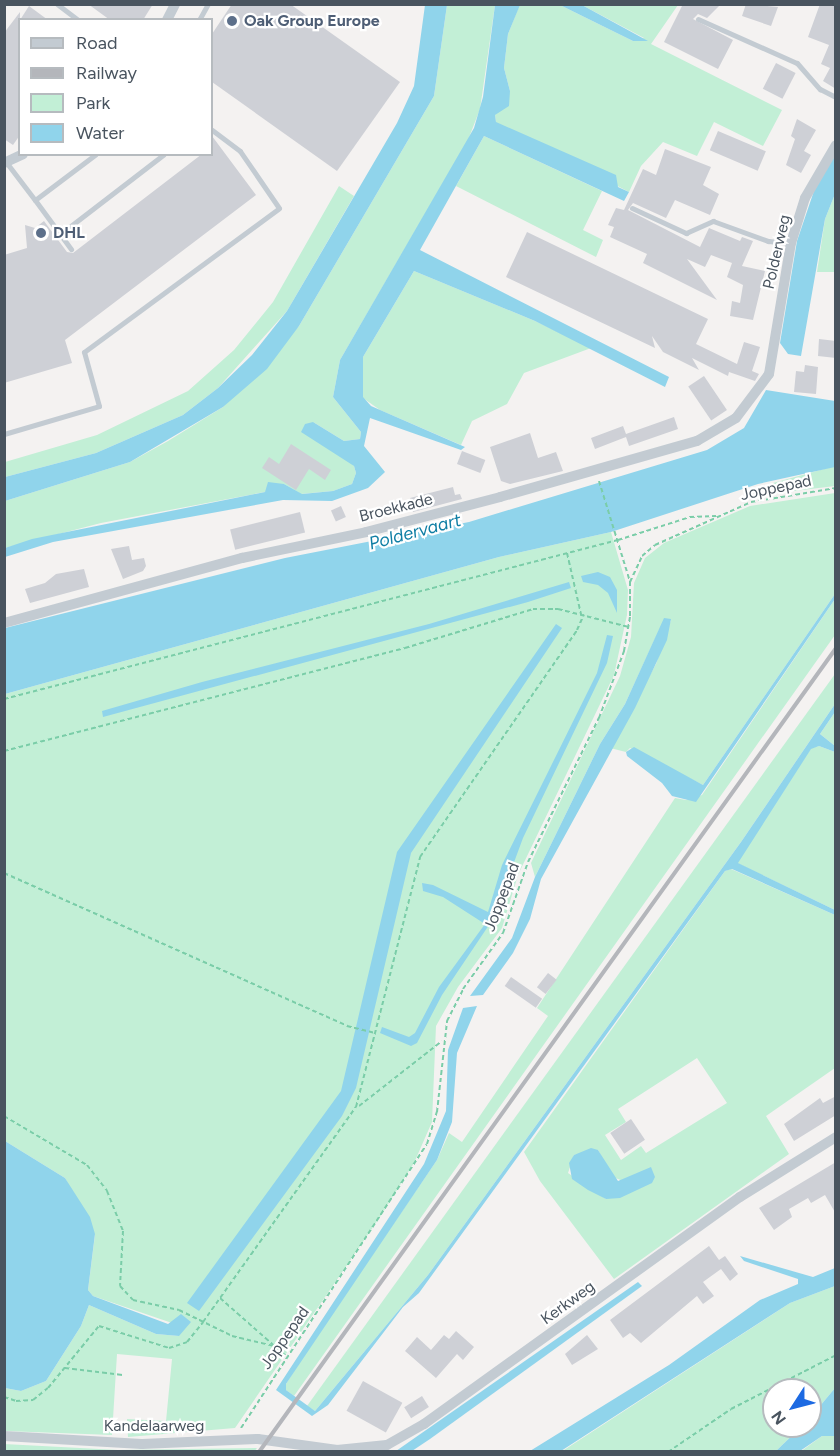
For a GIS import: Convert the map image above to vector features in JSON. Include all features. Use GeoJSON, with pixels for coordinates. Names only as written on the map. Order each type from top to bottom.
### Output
{"type":"FeatureCollection","features":[{"type":"Feature","properties":{"kind":"street"},"geometry":{"type":"LineString","coordinates":[[168,18],[175,4]]}},
{"type":"Feature","properties":{"kind":"street","name":"Polderweg"},"geometry":{"type":"LineString","coordinates":[[769,374],[792,243],[805,198],[836,145]]}},
{"type":"Feature","properties":{"kind":"street","name":"Broekkade"},"geometry":{"type":"LineString","coordinates":[[4,623],[242,558],[366,532],[655,455],[697,441],[736,418],[769,374]]}},
{"type":"Feature","properties":{"kind":"street","name":"Kerkweg"},"geometry":{"type":"LineString","coordinates":[[303,1445],[336,1451],[387,1445],[424,1424],[740,1197],[836,1137]]}},
{"type":"Feature","properties":{"kind":"street","name":"Kandelaarweg"},"geometry":{"type":"LineString","coordinates":[[4,1436],[142,1444],[246,1439],[303,1445]]}},
{"type":"Feature","properties":{"kind":"lane"},"geometry":{"type":"LineString","coordinates":[[57,4],[75,18]]}},
{"type":"Feature","properties":{"kind":"lane"},"geometry":{"type":"LineString","coordinates":[[200,18],[208,4]]}},
{"type":"Feature","properties":{"kind":"lane"},"geometry":{"type":"LineString","coordinates":[[698,19],[797,63],[820,89],[836,97]]}},
{"type":"Feature","properties":{"kind":"lane"},"geometry":{"type":"LineString","coordinates":[[4,434],[99,406],[84,352],[279,208],[240,151],[213,131]]}},
{"type":"Feature","properties":{"kind":"lane"},"geometry":{"type":"LineString","coordinates":[[35,200],[93,156]]}},
{"type":"Feature","properties":{"kind":"lane"},"geometry":{"type":"LineString","coordinates":[[68,228],[161,156]]}},
{"type":"Feature","properties":{"kind":"lane"},"geometry":{"type":"LineString","coordinates":[[5,162],[70,249]]}},
{"type":"Feature","properties":{"kind":"lane"},"geometry":{"type":"LineString","coordinates":[[632,208],[686,233],[713,221],[768,241],[792,243]]}},
{"type":"Feature","properties":{"kind":"path"},"geometry":{"type":"LineString","coordinates":[[599,480],[630,582]]}},
{"type":"Feature","properties":{"kind":"path","name":"Joppepad"},"geometry":{"type":"LineString","coordinates":[[246,1439],[240,1426],[376,1227],[427,1144],[437,1112],[442,1040],[453,1005],[503,933],[528,862],[617,676],[629,627],[630,582],[642,556],[655,544],[751,502],[836,488]]}},
{"type":"Feature","properties":{"kind":"path"},"geometry":{"type":"LineString","coordinates":[[4,699],[618,540],[690,517],[719,516]]}},
{"type":"Feature","properties":{"kind":"path"},"geometry":{"type":"LineString","coordinates":[[356,1107],[420,857],[577,630],[583,614],[567,553]]}},
{"type":"Feature","properties":{"kind":"path"},"geometry":{"type":"LineString","coordinates":[[4,751],[405,648],[533,609],[583,614],[629,627]]}},
{"type":"Feature","properties":{"kind":"path"},"geometry":{"type":"LineString","coordinates":[[4,873],[347,1026],[375,1033]]}},
{"type":"Feature","properties":{"kind":"path"},"geometry":{"type":"LineString","coordinates":[[4,1397],[16,1401],[33,1400],[65,1368],[99,1326],[169,1348],[187,1342],[356,1107],[442,1040]]}},
{"type":"Feature","properties":{"kind":"path"},"geometry":{"type":"LineString","coordinates":[[4,1116],[87,1165],[107,1191],[123,1231],[120,1286],[133,1300],[179,1310],[232,1336],[278,1347]]}},
{"type":"Feature","properties":{"kind":"path"},"geometry":{"type":"LineString","coordinates":[[220,1298],[287,1357]]}},
{"type":"Feature","properties":{"kind":"path"},"geometry":{"type":"LineString","coordinates":[[668,1452],[731,1409],[836,1355]]}},
{"type":"Feature","properties":{"kind":"path"},"geometry":{"type":"LineString","coordinates":[[65,1368],[123,1375]]}},
{"type":"Feature","properties":{"kind":"green space"},"geometry":{"type":"Polygon","coordinates":[[[520,4],[560,5],[633,41],[644,38],[582,5],[678,5],[651,44],[782,110],[763,146],[714,122],[697,156],[663,142],[641,166],[629,192],[496,123],[495,115],[510,91],[504,68],[508,34],[520,4]]]}},
{"type":"Feature","properties":{"kind":"green space"},"geometry":{"type":"Polygon","coordinates":[[[447,5],[495,5],[480,109],[468,140],[340,360],[333,397],[361,432],[360,439],[344,441],[313,422],[354,466],[356,473],[352,484],[333,491],[301,494],[284,484],[265,492],[101,523],[5,548],[5,501],[130,462],[168,441],[223,407],[299,326],[434,96],[447,5]]]}},
{"type":"Feature","properties":{"kind":"green space"},"geometry":{"type":"Polygon","coordinates":[[[484,136],[602,191],[583,230],[603,240],[596,257],[456,186],[484,136]]]}},
{"type":"Feature","properties":{"kind":"green space"},"geometry":{"type":"Polygon","coordinates":[[[339,186],[354,196],[287,311],[218,388],[183,415],[96,453],[5,477],[5,462],[97,435],[188,391],[234,350],[273,302],[339,186]]]}},
{"type":"Feature","properties":{"kind":"green space"},"geometry":{"type":"Polygon","coordinates":[[[835,194],[835,272],[817,272],[825,219],[835,194]]]}},
{"type":"Feature","properties":{"kind":"green space"},"geometry":{"type":"Polygon","coordinates":[[[414,271],[535,321],[591,348],[524,373],[507,404],[472,421],[461,445],[380,410],[363,398],[363,357],[414,271]]]}},
{"type":"Feature","properties":{"kind":"green space"},"geometry":{"type":"Polygon","coordinates":[[[835,466],[835,486],[778,493],[773,483],[835,466]]]}},
{"type":"Feature","properties":{"kind":"green space"},"geometry":{"type":"Polygon","coordinates":[[[835,493],[835,594],[703,785],[630,748],[626,752],[610,748],[656,664],[671,620],[659,630],[625,704],[600,744],[535,877],[531,863],[620,676],[631,637],[634,583],[645,558],[664,543],[750,506],[835,493]]]}},
{"type":"Feature","properties":{"kind":"green space"},"geometry":{"type":"Polygon","coordinates":[[[611,532],[628,590],[627,615],[614,675],[518,875],[502,928],[458,987],[436,1026],[432,1122],[414,1163],[380,1217],[235,1428],[128,1437],[127,1419],[166,1421],[172,1359],[117,1354],[112,1435],[5,1431],[5,1388],[21,1391],[46,1381],[81,1326],[89,1305],[156,1334],[179,1336],[172,1323],[93,1296],[88,1290],[95,1235],[65,1178],[5,1141],[5,694],[499,557],[611,532]]]}},
{"type":"Feature","properties":{"kind":"green space"},"geometry":{"type":"Polygon","coordinates":[[[835,599],[835,635],[294,1396],[286,1390],[286,1384],[312,1343],[437,1160],[449,1133],[462,1142],[548,1016],[537,1008],[675,798],[686,800],[702,795],[835,599]]]}},
{"type":"Feature","properties":{"kind":"green space"},"geometry":{"type":"Polygon","coordinates":[[[835,674],[835,704],[741,842],[428,1275],[315,1411],[307,1406],[835,674]]]}},
{"type":"Feature","properties":{"kind":"green space"},"geometry":{"type":"Polygon","coordinates":[[[835,712],[835,746],[820,734],[835,712]]]}},
{"type":"Feature","properties":{"kind":"green space"},"geometry":{"type":"Polygon","coordinates":[[[819,746],[835,752],[835,910],[737,863],[811,748],[819,746]]]}},
{"type":"Feature","properties":{"kind":"green space"},"geometry":{"type":"Polygon","coordinates":[[[731,869],[835,915],[835,1068],[766,1116],[789,1154],[614,1279],[540,1181],[524,1152],[725,871],[731,869]],[[697,1058],[618,1109],[626,1122],[605,1135],[621,1160],[641,1146],[646,1153],[727,1103],[697,1058]],[[598,1150],[574,1155],[568,1173],[606,1199],[623,1181],[613,1177],[598,1150]]]}},
{"type":"Feature","properties":{"kind":"green space"},"geometry":{"type":"Polygon","coordinates":[[[835,1286],[835,1388],[822,1404],[822,1378],[762,1378],[762,1438],[790,1438],[776,1451],[561,1452],[790,1303],[835,1286]]]}},
{"type":"Feature","properties":{"kind":"green space"},"geometry":{"type":"Polygon","coordinates":[[[822,1436],[835,1436],[835,1450],[800,1452],[822,1436]]]}},
{"type":"Feature","properties":{"kind":"green space"},"geometry":{"type":"Polygon","coordinates":[[[4,1444],[118,1450],[257,1448],[254,1452],[5,1452],[4,1444]]]}},
{"type":"Feature","properties":{"kind":"water"},"geometry":{"type":"Polygon","coordinates":[[[425,5],[447,5],[434,96],[299,326],[267,369],[223,407],[130,462],[5,501],[5,477],[96,453],[183,415],[218,388],[252,355],[287,311],[397,123],[414,86],[425,5]]]}},
{"type":"Feature","properties":{"kind":"water"},"geometry":{"type":"Polygon","coordinates":[[[495,5],[520,5],[508,34],[504,68],[510,91],[509,106],[495,115],[496,122],[616,175],[618,187],[629,192],[624,201],[484,136],[420,250],[669,377],[665,387],[535,321],[414,271],[363,357],[363,397],[371,406],[465,447],[461,450],[370,418],[364,446],[385,472],[368,488],[332,501],[283,500],[53,542],[5,557],[5,548],[32,539],[265,492],[268,482],[284,484],[302,494],[333,491],[352,484],[356,473],[354,466],[301,432],[305,424],[313,422],[344,441],[360,439],[361,432],[333,397],[340,360],[474,128],[483,97],[495,5]]]}},
{"type":"Feature","properties":{"kind":"water"},"geometry":{"type":"Polygon","coordinates":[[[560,5],[582,5],[648,41],[633,41],[560,5]]]}},
{"type":"Feature","properties":{"kind":"water"},"geometry":{"type":"Polygon","coordinates":[[[835,153],[835,194],[825,219],[801,356],[788,354],[780,343],[797,241],[815,188],[835,153]]]}},
{"type":"Feature","properties":{"kind":"water"},"geometry":{"type":"Polygon","coordinates":[[[766,390],[835,401],[835,467],[758,484],[611,532],[499,557],[5,694],[5,628],[285,558],[469,522],[707,450],[744,428],[766,390]]]}},
{"type":"Feature","properties":{"kind":"water"},"geometry":{"type":"Polygon","coordinates":[[[598,572],[610,577],[617,590],[617,613],[608,593],[598,585],[583,582],[581,576],[598,572]]]}},
{"type":"Feature","properties":{"kind":"water"},"geometry":{"type":"Polygon","coordinates":[[[569,582],[571,588],[528,602],[103,717],[102,711],[202,682],[429,624],[569,582]]]}},
{"type":"Feature","properties":{"kind":"water"},"geometry":{"type":"Polygon","coordinates":[[[835,594],[835,599],[696,802],[672,796],[662,783],[627,756],[626,752],[634,747],[703,785],[835,594]]]}},
{"type":"Feature","properties":{"kind":"water"},"geometry":{"type":"Polygon","coordinates":[[[664,618],[671,619],[667,640],[635,708],[541,879],[530,919],[513,953],[483,995],[470,996],[512,938],[535,877],[600,744],[625,704],[664,618]]]}},
{"type":"Feature","properties":{"kind":"water"},"geometry":{"type":"Polygon","coordinates":[[[556,624],[562,628],[411,853],[356,1088],[342,1116],[199,1311],[187,1303],[341,1091],[397,852],[556,624]]]}},
{"type":"Feature","properties":{"kind":"water"},"geometry":{"type":"Polygon","coordinates":[[[607,635],[613,636],[607,663],[523,838],[493,919],[442,995],[417,1043],[411,1046],[380,1033],[382,1027],[409,1037],[415,1033],[439,987],[485,924],[443,897],[423,891],[422,883],[433,885],[488,912],[502,865],[597,673],[607,635]]]}},
{"type":"Feature","properties":{"kind":"water"},"geometry":{"type":"Polygon","coordinates":[[[835,704],[835,712],[820,734],[835,746],[835,752],[819,746],[811,749],[738,863],[835,910],[835,915],[732,869],[725,871],[419,1293],[403,1307],[328,1405],[312,1416],[276,1390],[424,1164],[446,1111],[448,1050],[463,1008],[477,1006],[457,1053],[452,1122],[437,1160],[286,1384],[286,1390],[315,1411],[428,1275],[741,842],[835,704]]]}},
{"type":"Feature","properties":{"kind":"water"},"geometry":{"type":"Polygon","coordinates":[[[5,1141],[65,1178],[90,1217],[95,1234],[88,1290],[93,1296],[168,1324],[181,1314],[191,1322],[179,1336],[156,1334],[89,1305],[81,1326],[46,1381],[21,1391],[5,1388],[5,1141]]]}},
{"type":"Feature","properties":{"kind":"water"},"geometry":{"type":"Polygon","coordinates":[[[591,1148],[598,1150],[618,1181],[651,1167],[655,1177],[652,1183],[620,1198],[606,1199],[588,1190],[572,1179],[569,1163],[574,1155],[591,1148]]]}},
{"type":"Feature","properties":{"kind":"water"},"geometry":{"type":"Polygon","coordinates":[[[740,1256],[813,1277],[835,1268],[835,1286],[790,1303],[561,1451],[530,1451],[669,1365],[760,1300],[798,1284],[798,1279],[744,1261],[740,1256]]]}},
{"type":"Feature","properties":{"kind":"water"},"geometry":{"type":"Polygon","coordinates":[[[638,1282],[642,1286],[430,1439],[412,1451],[396,1451],[638,1282]]]}},
{"type":"Feature","properties":{"kind":"water"},"geometry":{"type":"Polygon","coordinates":[[[835,1388],[835,1436],[822,1436],[822,1404],[835,1388]]]}},
{"type":"Feature","properties":{"kind":"water"},"geometry":{"type":"Polygon","coordinates":[[[790,1438],[819,1438],[800,1451],[776,1451],[790,1438]]]}},
{"type":"Feature","properties":{"kind":"building"},"geometry":{"type":"Polygon","coordinates":[[[88,4],[153,4],[144,18],[107,18],[88,4]]]}},
{"type":"Feature","properties":{"kind":"building"},"geometry":{"type":"Polygon","coordinates":[[[232,4],[290,4],[400,82],[337,171],[213,83],[213,32],[232,4]]]}},
{"type":"Feature","properties":{"kind":"building"},"geometry":{"type":"Polygon","coordinates":[[[683,4],[721,4],[707,18],[698,14],[693,19],[733,40],[718,69],[664,42],[683,4]]]}},
{"type":"Feature","properties":{"kind":"building"},"geometry":{"type":"Polygon","coordinates":[[[746,4],[778,7],[771,26],[742,16],[746,4]]]}},
{"type":"Feature","properties":{"kind":"building"},"geometry":{"type":"Polygon","coordinates":[[[820,4],[836,4],[836,89],[823,81],[830,68],[821,64],[829,45],[808,37],[820,4]]]}},
{"type":"Feature","properties":{"kind":"building"},"geometry":{"type":"Polygon","coordinates":[[[29,6],[45,18],[21,18],[29,6]]]}},
{"type":"Feature","properties":{"kind":"building"},"geometry":{"type":"Polygon","coordinates":[[[20,12],[20,18],[18,18],[18,138],[13,145],[4,139],[4,33],[20,12]]]}},
{"type":"Feature","properties":{"kind":"building"},"geometry":{"type":"Polygon","coordinates":[[[776,63],[796,73],[782,99],[763,89],[776,63]]]}},
{"type":"Feature","properties":{"kind":"building"},"geometry":{"type":"Polygon","coordinates":[[[797,119],[816,130],[804,151],[811,155],[801,173],[786,165],[795,139],[791,136],[797,119]]]}},
{"type":"Feature","properties":{"kind":"building"},"geometry":{"type":"Polygon","coordinates":[[[718,131],[766,151],[758,171],[710,150],[718,131]]]}},
{"type":"Feature","properties":{"kind":"building"},"geometry":{"type":"Polygon","coordinates":[[[213,137],[256,195],[65,340],[72,363],[4,383],[4,255],[27,248],[25,225],[35,228],[44,221],[67,252],[73,253],[199,156],[213,156],[213,137]]]}},
{"type":"Feature","properties":{"kind":"building"},"geometry":{"type":"Polygon","coordinates":[[[665,149],[711,167],[703,185],[719,194],[710,215],[675,200],[666,218],[633,203],[628,210],[700,247],[709,228],[740,241],[742,237],[753,241],[742,266],[765,271],[753,320],[730,316],[732,301],[740,303],[743,285],[727,277],[732,263],[711,255],[705,267],[687,259],[717,300],[643,263],[647,254],[610,237],[614,227],[608,225],[616,208],[624,210],[643,169],[656,175],[665,149]]]}},
{"type":"Feature","properties":{"kind":"building"},"geometry":{"type":"Polygon","coordinates":[[[527,232],[708,319],[696,344],[737,364],[744,342],[760,347],[752,371],[759,374],[755,381],[729,372],[728,376],[692,358],[699,370],[663,352],[652,336],[655,348],[506,277],[527,232]]]}},
{"type":"Feature","properties":{"kind":"building"},"geometry":{"type":"Polygon","coordinates":[[[819,339],[836,341],[836,358],[818,356],[819,339]]]}},
{"type":"Feature","properties":{"kind":"building"},"geometry":{"type":"Polygon","coordinates":[[[805,365],[818,367],[816,394],[794,392],[796,371],[804,372],[805,365]]]}},
{"type":"Feature","properties":{"kind":"building"},"geometry":{"type":"Polygon","coordinates":[[[704,376],[727,410],[711,421],[688,387],[704,376]]]}},
{"type":"Feature","properties":{"kind":"building"},"geometry":{"type":"Polygon","coordinates":[[[674,417],[678,429],[629,446],[626,437],[595,449],[591,438],[623,426],[626,434],[674,417]]]}},
{"type":"Feature","properties":{"kind":"building"},"geometry":{"type":"Polygon","coordinates":[[[530,433],[538,458],[556,452],[563,471],[510,484],[501,481],[490,447],[530,433]]]}},
{"type":"Feature","properties":{"kind":"building"},"geometry":{"type":"Polygon","coordinates":[[[291,444],[331,470],[325,480],[309,469],[296,490],[262,468],[269,457],[279,464],[291,444]]]}},
{"type":"Feature","properties":{"kind":"building"},"geometry":{"type":"Polygon","coordinates":[[[462,451],[485,460],[480,473],[457,464],[462,451]]]}},
{"type":"Feature","properties":{"kind":"building"},"geometry":{"type":"Polygon","coordinates":[[[453,487],[455,495],[460,494],[462,499],[413,512],[410,498],[453,487]]]}},
{"type":"Feature","properties":{"kind":"building"},"geometry":{"type":"Polygon","coordinates":[[[341,506],[346,517],[336,521],[331,510],[341,506]]]}},
{"type":"Feature","properties":{"kind":"building"},"geometry":{"type":"Polygon","coordinates":[[[300,512],[305,532],[235,550],[230,529],[300,512]]]}},
{"type":"Feature","properties":{"kind":"building"},"geometry":{"type":"Polygon","coordinates":[[[129,546],[132,560],[144,558],[146,566],[143,571],[123,579],[111,549],[129,546]]]}},
{"type":"Feature","properties":{"kind":"building"},"geometry":{"type":"Polygon","coordinates":[[[84,569],[89,587],[30,603],[25,589],[45,583],[56,574],[84,569]]]}},
{"type":"Feature","properties":{"kind":"building"},"geometry":{"type":"Polygon","coordinates":[[[548,973],[557,980],[546,994],[537,987],[548,973]]]}},
{"type":"Feature","properties":{"kind":"building"},"geometry":{"type":"Polygon","coordinates":[[[511,977],[542,999],[536,1008],[505,986],[511,977]]]}},
{"type":"Feature","properties":{"kind":"building"},"geometry":{"type":"Polygon","coordinates":[[[836,1096],[836,1115],[794,1141],[784,1124],[820,1098],[823,1103],[836,1096]]]}},
{"type":"Feature","properties":{"kind":"building"},"geometry":{"type":"Polygon","coordinates":[[[631,1119],[645,1140],[624,1154],[610,1133],[631,1119]]]}},
{"type":"Feature","properties":{"kind":"building"},"geometry":{"type":"Polygon","coordinates":[[[836,1162],[836,1214],[825,1195],[811,1203],[808,1198],[789,1209],[792,1217],[774,1230],[759,1208],[836,1162]]]}},
{"type":"Feature","properties":{"kind":"building"},"geometry":{"type":"Polygon","coordinates":[[[709,1246],[719,1260],[725,1256],[738,1274],[730,1281],[721,1269],[703,1282],[714,1296],[703,1304],[697,1296],[641,1343],[630,1333],[623,1338],[610,1320],[709,1246]]]}},
{"type":"Feature","properties":{"kind":"building"},"geometry":{"type":"Polygon","coordinates":[[[456,1331],[474,1347],[463,1360],[457,1354],[436,1378],[405,1351],[417,1337],[431,1350],[444,1335],[449,1339],[456,1331]]]}},
{"type":"Feature","properties":{"kind":"building"},"geometry":{"type":"Polygon","coordinates":[[[587,1335],[598,1349],[572,1365],[565,1354],[587,1335]]]}},
{"type":"Feature","properties":{"kind":"building"},"geometry":{"type":"Polygon","coordinates":[[[363,1381],[402,1403],[386,1433],[347,1411],[363,1381]]]}},
{"type":"Feature","properties":{"kind":"building"},"geometry":{"type":"Polygon","coordinates":[[[422,1396],[429,1407],[411,1418],[404,1407],[422,1396]]]}},
{"type":"Feature","properties":{"kind":"railway"},"geometry":{"type":"LineString","coordinates":[[259,1452],[836,648]]}},
{"type":"Feature","properties":{"kind":"place","name":"Oak Group Europe"},"geometry":{"type":"Point","coordinates":[232,21]}},
{"type":"Feature","properties":{"kind":"place","name":"DHL"},"geometry":{"type":"Point","coordinates":[41,233]}},
{"type":"Feature","properties":{"kind":"water label","name":"Poldervaart"},"geometry":{"type":"Point","coordinates":[415,532]}}]}
